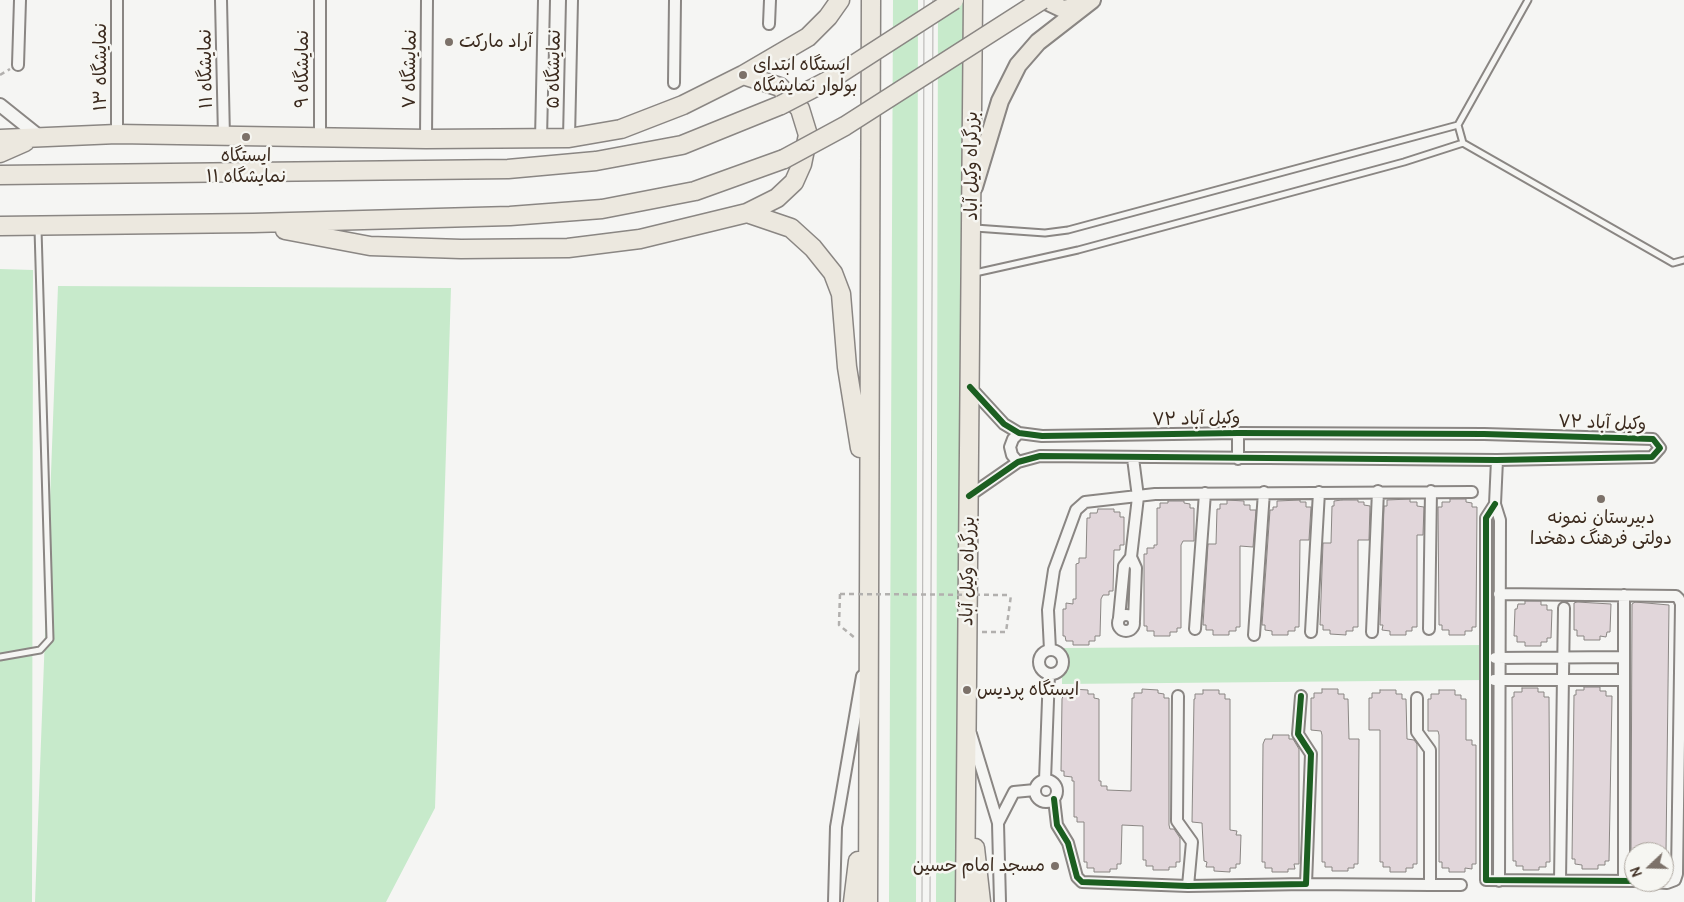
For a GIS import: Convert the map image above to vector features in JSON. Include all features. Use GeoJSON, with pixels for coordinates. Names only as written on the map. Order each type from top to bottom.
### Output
{"type":"FeatureCollection","features":[{"type":"Feature","properties":{"kind":"highway"},"geometry":{"type":"LineString","coordinates":[[0,139],[117,134],[426,139],[569,138],[620,129],[684,105],[743,75],[808,37],[828,17],[840,0]]}},
{"type":"Feature","properties":{"kind":"highway"},"geometry":{"type":"LineString","coordinates":[[868,902],[866,788],[871,0]]}},
{"type":"Feature","properties":{"kind":"highway"},"geometry":{"type":"LineString","coordinates":[[0,175],[508,169],[596,162],[682,145],[781,105],[833,78],[954,0]]}},
{"type":"Feature","properties":{"kind":"highway","name":"بزرگراه وکیل آباد"},"geometry":{"type":"LineString","coordinates":[[965,902],[973,0]]}},
{"type":"Feature","properties":{"kind":"highway"},"geometry":{"type":"LineString","coordinates":[[0,226],[253,223],[510,216],[602,210],[695,191],[784,158],[845,126],[1043,0]]}},
{"type":"Feature","properties":{"kind":"highway"},"geometry":{"type":"LineString","coordinates":[[253,223],[370,246],[461,249],[568,248],[640,239],[747,213],[777,198],[794,182],[802,164],[808,135],[800,109],[780,87],[743,75]]}},
{"type":"Feature","properties":{"kind":"highway"},"geometry":{"type":"LineString","coordinates":[[0,152],[40,137]]}},
{"type":"Feature","properties":{"kind":"highway"},"geometry":{"type":"LineString","coordinates":[[747,213],[791,228],[813,248],[833,273],[841,294],[847,367],[868,505]]}},
{"type":"Feature","properties":{"kind":"highway"},"geometry":{"type":"LineString","coordinates":[[966,776],[981,902]]}},
{"type":"Feature","properties":{"kind":"highway"},"geometry":{"type":"LineString","coordinates":[[853,902],[866,788]]}},
{"type":"Feature","properties":{"kind":"main road"},"geometry":{"type":"LineString","coordinates":[[1043,0],[1063,9],[1089,2]]}},
{"type":"Feature","properties":{"kind":"main road"},"geometry":{"type":"LineString","coordinates":[[972,191],[1000,101],[1018,65],[1038,42],[1089,2]]}},
{"type":"Feature","properties":{"kind":"street"},"geometry":{"type":"LineString","coordinates":[[18,65],[20,0]]}},
{"type":"Feature","properties":{"kind":"street","name":"نمایشگاه ۱۳"},"geometry":{"type":"LineString","coordinates":[[117,134],[118,0]]}},
{"type":"Feature","properties":{"kind":"street","name":"نمایشگاه ۱۱"},"geometry":{"type":"LineString","coordinates":[[221,0],[224,137]]}},
{"type":"Feature","properties":{"kind":"street","name":"نمایشگاه ۹"},"geometry":{"type":"LineString","coordinates":[[320,0],[320,138]]}},
{"type":"Feature","properties":{"kind":"street","name":"نمایشگاه ۷"},"geometry":{"type":"LineString","coordinates":[[426,139],[427,0]]}},
{"type":"Feature","properties":{"kind":"street","name":"نمایشگاه ۵"},"geometry":{"type":"LineString","coordinates":[[541,139],[544,0]]}},
{"type":"Feature","properties":{"kind":"street","name":"نمایشگاه ۵"},"geometry":{"type":"LineString","coordinates":[[569,138],[572,0]]}},
{"type":"Feature","properties":{"kind":"street"},"geometry":{"type":"LineString","coordinates":[[674,83],[675,0]]}},
{"type":"Feature","properties":{"kind":"street"},"geometry":{"type":"LineString","coordinates":[[769,24],[770,0]]}},
{"type":"Feature","properties":{"kind":"street"},"geometry":{"type":"LineString","coordinates":[[0,105],[40,137]]}},
{"type":"Feature","properties":{"kind":"street","name":"۷۲ وکیل آباد"},"geometry":{"type":"LineString","coordinates":[[969,496],[1018,462],[1040,456],[1497,460],[1652,457],[1660,448],[1653,439],[1484,434],[1238,433],[1042,436],[1019,433],[1004,424],[970,387]]}},
{"type":"Feature","properties":{"kind":"street"},"geometry":{"type":"LineString","coordinates":[[1018,462],[1012,456],[1010,447],[1013,439],[1019,433]]}},
{"type":"Feature","properties":{"kind":"street"},"geometry":{"type":"LineString","coordinates":[[1238,433],[1238,459]]}},
{"type":"Feature","properties":{"kind":"street"},"geometry":{"type":"LineString","coordinates":[[1132,557],[1124,566],[1118,618],[1118,627],[1122,631],[1131,629],[1134,621],[1136,568],[1132,557],[1138,497],[1133,458]]}},
{"type":"Feature","properties":{"kind":"street"},"geometry":{"type":"LineString","coordinates":[[1497,460],[1495,504],[1500,520],[1499,881]]}},
{"type":"Feature","properties":{"kind":"street"},"geometry":{"type":"LineString","coordinates":[[1372,632],[1378,491]]}},
{"type":"Feature","properties":{"kind":"street"},"geometry":{"type":"LineString","coordinates":[[1429,629],[1431,491]]}},
{"type":"Feature","properties":{"kind":"street"},"geometry":{"type":"LineString","coordinates":[[1254,635],[1264,492]]}},
{"type":"Feature","properties":{"kind":"street"},"geometry":{"type":"LineString","coordinates":[[1311,632],[1319,492]]}},
{"type":"Feature","properties":{"kind":"street"},"geometry":{"type":"LineString","coordinates":[[1050,650],[1048,610],[1054,570],[1076,510],[1086,502],[1205,493],[1472,492]]}},
{"type":"Feature","properties":{"kind":"street"},"geometry":{"type":"LineString","coordinates":[[1195,629],[1205,493]]}},
{"type":"Feature","properties":{"kind":"street"},"geometry":{"type":"LineString","coordinates":[[1495,504],[1486,518],[1486,878],[1488,881],[1624,881]]}},
{"type":"Feature","properties":{"kind":"street"},"geometry":{"type":"LineString","coordinates":[[1500,594],[1676,596],[1681,604],[1677,874],[1674,880]]}},
{"type":"Feature","properties":{"kind":"street"},"geometry":{"type":"LineString","coordinates":[[1624,595],[1628,842]]}},
{"type":"Feature","properties":{"kind":"street"},"geometry":{"type":"LineString","coordinates":[[1560,880],[1564,608]]}},
{"type":"Feature","properties":{"kind":"street"},"geometry":{"type":"LineString","coordinates":[[834,902],[836,827],[867,648]]}},
{"type":"Feature","properties":{"kind":"street"},"geometry":{"type":"LineString","coordinates":[[1050,650],[1059,653],[1063,664],[1058,672],[1048,674],[1041,669],[1039,660],[1045,652],[1050,650]]}},
{"type":"Feature","properties":{"kind":"street"},"geometry":{"type":"LineString","coordinates":[[1486,658],[1624,657]]}},
{"type":"Feature","properties":{"kind":"street"},"geometry":{"type":"LineString","coordinates":[[1044,780],[1048,674]]}},
{"type":"Feature","properties":{"kind":"street"},"geometry":{"type":"LineString","coordinates":[[1486,680],[1624,680]]}},
{"type":"Feature","properties":{"kind":"street"},"geometry":{"type":"LineString","coordinates":[[1178,696],[1177,821],[1192,842],[1188,886]]}},
{"type":"Feature","properties":{"kind":"street"},"geometry":{"type":"LineString","coordinates":[[1301,696],[1298,734],[1311,754],[1306,884]]}},
{"type":"Feature","properties":{"kind":"street"},"geometry":{"type":"LineString","coordinates":[[1417,698],[1417,732],[1430,750],[1430,885]]}},
{"type":"Feature","properties":{"kind":"street"},"geometry":{"type":"LineString","coordinates":[[967,718],[998,823],[1000,902]]}},
{"type":"Feature","properties":{"kind":"street"},"geometry":{"type":"LineString","coordinates":[[1054,800],[1048,803],[1041,802],[1036,797],[1035,790],[1038,783],[1044,780],[1051,781],[1056,786],[1057,793],[1054,800],[1057,825],[1068,843],[1079,880],[1082,882],[1188,886],[1306,884],[1461,885]]}},
{"type":"Feature","properties":{"kind":"street"},"geometry":{"type":"LineString","coordinates":[[998,823],[1014,792],[1035,790]]}},
{"type":"Feature","properties":{"kind":"lane"},"geometry":{"type":"LineString","coordinates":[[1528,0],[1458,125],[1463,144],[1673,262],[1684,260]]}},
{"type":"Feature","properties":{"kind":"lane"},"geometry":{"type":"LineString","coordinates":[[972,227],[1045,233],[1068,230],[1458,125]]}},
{"type":"Feature","properties":{"kind":"lane"},"geometry":{"type":"LineString","coordinates":[[972,274],[1088,247],[1404,162],[1463,144]]}},
{"type":"Feature","properties":{"kind":"lane"},"geometry":{"type":"LineString","coordinates":[[0,656],[40,650],[50,639],[38,226]]}},
{"type":"Feature","properties":{"kind":"path"},"geometry":{"type":"LineString","coordinates":[[839,625],[840,594],[1011,595],[1006,632],[968,633]]}},
{"type":"Feature","properties":{"kind":"green space"},"geometry":{"type":"Polygon","coordinates":[[[893,0],[918,0],[916,902],[889,902],[893,0]]]}},
{"type":"Feature","properties":{"kind":"green space"},"geometry":{"type":"Polygon","coordinates":[[[938,0],[965,0],[963,902],[936,902],[938,0]]]}},
{"type":"Feature","properties":{"kind":"green space"},"geometry":{"type":"Polygon","coordinates":[[[0,269],[33,270],[32,902],[0,902],[0,269]]]}},
{"type":"Feature","properties":{"kind":"green space"},"geometry":{"type":"Polygon","coordinates":[[[58,286],[451,288],[435,808],[386,902],[35,902],[58,286]]]}},
{"type":"Feature","properties":{"kind":"green space"},"geometry":{"type":"Polygon","coordinates":[[[1485,645],[1486,680],[1062,684],[1062,648],[1485,645]]]}},
{"type":"Feature","properties":{"kind":"building"},"geometry":{"type":"Polygon","coordinates":[[[1410,499],[1410,502],[1417,502],[1417,506],[1424,507],[1423,535],[1417,535],[1417,627],[1412,627],[1412,631],[1406,631],[1406,635],[1390,635],[1390,631],[1382,630],[1383,625],[1380,625],[1384,506],[1387,506],[1387,500],[1410,499]]]}},
{"type":"Feature","properties":{"kind":"building"},"geometry":{"type":"Polygon","coordinates":[[[1450,499],[1466,499],[1466,502],[1472,503],[1472,507],[1477,507],[1476,627],[1472,627],[1472,631],[1465,631],[1465,635],[1449,635],[1449,630],[1442,630],[1442,625],[1439,625],[1438,507],[1442,507],[1442,502],[1450,502],[1450,499]]]}},
{"type":"Feature","properties":{"kind":"building"},"geometry":{"type":"Polygon","coordinates":[[[1227,500],[1244,501],[1244,505],[1250,505],[1250,510],[1256,510],[1253,547],[1240,546],[1240,627],[1236,627],[1236,631],[1229,631],[1229,635],[1213,635],[1213,630],[1206,630],[1206,625],[1203,625],[1208,544],[1216,544],[1217,509],[1220,509],[1220,504],[1227,504],[1227,500]]]}},
{"type":"Feature","properties":{"kind":"building"},"geometry":{"type":"Polygon","coordinates":[[[1300,500],[1300,502],[1306,502],[1306,507],[1311,507],[1309,540],[1300,540],[1299,627],[1295,627],[1295,631],[1288,631],[1288,635],[1272,635],[1272,631],[1265,630],[1265,625],[1262,625],[1270,510],[1273,510],[1273,507],[1277,507],[1277,501],[1300,500]]]}},
{"type":"Feature","properties":{"kind":"building"},"geometry":{"type":"Polygon","coordinates":[[[1358,500],[1358,502],[1364,502],[1364,505],[1370,506],[1369,540],[1358,540],[1358,627],[1353,627],[1353,631],[1346,631],[1346,635],[1330,634],[1330,630],[1323,630],[1323,625],[1320,625],[1323,543],[1331,543],[1332,506],[1334,506],[1334,501],[1358,500]]]}},
{"type":"Feature","properties":{"kind":"building"},"geometry":{"type":"Polygon","coordinates":[[[1168,501],[1184,501],[1184,503],[1190,504],[1190,508],[1194,508],[1194,541],[1183,541],[1181,545],[1181,628],[1177,628],[1177,632],[1170,632],[1170,636],[1154,636],[1154,631],[1147,631],[1147,626],[1144,626],[1144,554],[1147,554],[1147,548],[1154,548],[1154,545],[1157,545],[1157,508],[1160,508],[1160,503],[1168,503],[1168,501]]]}},
{"type":"Feature","properties":{"kind":"building"},"geometry":{"type":"Polygon","coordinates":[[[1098,509],[1114,509],[1114,512],[1120,512],[1120,517],[1124,517],[1124,545],[1120,545],[1120,550],[1114,550],[1113,591],[1109,591],[1109,595],[1103,595],[1101,599],[1100,636],[1095,636],[1095,641],[1089,641],[1089,645],[1073,645],[1073,641],[1066,641],[1065,636],[1063,636],[1063,609],[1066,609],[1066,603],[1073,604],[1073,599],[1076,599],[1076,564],[1079,563],[1079,558],[1086,558],[1087,518],[1090,518],[1090,513],[1097,513],[1098,509]]]}},
{"type":"Feature","properties":{"kind":"building"},"geometry":{"type":"Polygon","coordinates":[[[1525,601],[1541,601],[1541,605],[1547,605],[1547,610],[1552,610],[1551,638],[1547,638],[1547,642],[1541,642],[1541,646],[1525,646],[1525,642],[1517,642],[1517,636],[1514,636],[1515,609],[1517,609],[1518,604],[1525,604],[1525,601]]]}},
{"type":"Feature","properties":{"kind":"building"},"geometry":{"type":"Polygon","coordinates":[[[1635,602],[1669,605],[1666,842],[1631,842],[1632,604],[1635,602]]]}},
{"type":"Feature","properties":{"kind":"building"},"geometry":{"type":"Polygon","coordinates":[[[1574,603],[1611,604],[1610,632],[1607,632],[1606,637],[1600,636],[1600,640],[1584,640],[1584,636],[1577,636],[1577,630],[1574,630],[1574,603]]]}},
{"type":"Feature","properties":{"kind":"building"},"geometry":{"type":"Polygon","coordinates":[[[1584,687],[1600,687],[1600,691],[1606,691],[1606,696],[1612,696],[1609,861],[1605,861],[1605,865],[1598,865],[1598,869],[1582,869],[1582,865],[1575,864],[1575,859],[1572,859],[1574,695],[1576,695],[1576,690],[1584,690],[1584,687]]]}},
{"type":"Feature","properties":{"kind":"building"},"geometry":{"type":"Polygon","coordinates":[[[1522,688],[1538,688],[1538,692],[1544,692],[1544,697],[1549,697],[1550,862],[1546,862],[1546,867],[1539,867],[1539,870],[1523,870],[1523,866],[1516,866],[1516,861],[1513,861],[1512,697],[1514,697],[1514,692],[1522,692],[1522,688]]]}},
{"type":"Feature","properties":{"kind":"building"},"geometry":{"type":"Polygon","coordinates":[[[1072,689],[1088,690],[1088,694],[1094,694],[1094,698],[1099,699],[1099,781],[1101,781],[1101,786],[1107,786],[1107,790],[1131,791],[1132,698],[1134,698],[1134,693],[1142,693],[1142,689],[1158,690],[1158,693],[1164,694],[1164,698],[1169,698],[1169,825],[1170,829],[1174,829],[1180,838],[1180,862],[1176,862],[1176,867],[1169,867],[1169,870],[1153,870],[1153,866],[1146,866],[1146,860],[1143,860],[1143,826],[1122,825],[1121,864],[1117,864],[1117,869],[1110,869],[1110,872],[1094,872],[1094,868],[1087,868],[1087,862],[1084,862],[1084,822],[1077,822],[1077,817],[1074,817],[1074,781],[1072,781],[1072,777],[1064,776],[1064,771],[1061,771],[1062,699],[1064,693],[1072,693],[1072,689]]]}},
{"type":"Feature","properties":{"kind":"building"},"geometry":{"type":"Polygon","coordinates":[[[1322,689],[1338,689],[1338,694],[1344,694],[1344,699],[1348,699],[1349,739],[1359,739],[1358,864],[1354,864],[1354,868],[1348,868],[1348,871],[1332,871],[1332,867],[1325,867],[1325,862],[1322,862],[1322,735],[1321,731],[1311,730],[1311,698],[1314,698],[1314,693],[1322,693],[1322,689]]]}},
{"type":"Feature","properties":{"kind":"building"},"geometry":{"type":"Polygon","coordinates":[[[1203,690],[1219,690],[1219,694],[1225,694],[1225,699],[1230,699],[1230,830],[1237,831],[1236,835],[1241,835],[1240,864],[1236,864],[1236,868],[1230,868],[1230,872],[1214,871],[1214,867],[1206,867],[1202,823],[1192,822],[1194,699],[1195,694],[1203,694],[1203,690]]]}},
{"type":"Feature","properties":{"kind":"building"},"geometry":{"type":"Polygon","coordinates":[[[1380,690],[1396,690],[1396,694],[1402,694],[1402,699],[1406,699],[1407,739],[1414,740],[1417,744],[1417,864],[1413,864],[1413,868],[1406,868],[1406,872],[1390,872],[1390,867],[1383,867],[1383,862],[1380,862],[1380,730],[1369,730],[1369,698],[1372,698],[1372,693],[1380,693],[1380,690]]]}},
{"type":"Feature","properties":{"kind":"building"},"geometry":{"type":"Polygon","coordinates":[[[1439,690],[1455,690],[1455,695],[1461,695],[1461,699],[1466,699],[1466,740],[1472,740],[1472,745],[1476,745],[1476,864],[1472,864],[1472,869],[1465,868],[1465,872],[1449,872],[1449,868],[1442,868],[1442,862],[1439,862],[1439,735],[1438,731],[1428,731],[1428,699],[1431,699],[1431,694],[1439,694],[1439,690]]]}},
{"type":"Feature","properties":{"kind":"building"},"geometry":{"type":"Polygon","coordinates":[[[1273,735],[1289,735],[1289,739],[1293,739],[1299,749],[1299,864],[1294,864],[1295,869],[1288,869],[1288,872],[1272,872],[1272,868],[1265,868],[1265,862],[1262,862],[1263,744],[1265,739],[1272,739],[1273,735]]]}},
{"type":"Feature","properties":{"kind":"tram line"},"geometry":{"type":"LineString","coordinates":[[922,902],[924,0]]}},
{"type":"Feature","properties":{"kind":"tram line"},"geometry":{"type":"LineString","coordinates":[[930,902],[933,0]]}},
{"type":"Feature","properties":{"kind":"cycle path"},"geometry":{"type":"LineString","coordinates":[[969,496],[1018,462],[1040,456],[1497,460],[1652,457],[1660,448],[1653,439],[1484,434],[1238,433],[1042,436],[1019,433],[1004,424],[970,387]]}},
{"type":"Feature","properties":{"kind":"cycle path"},"geometry":{"type":"LineString","coordinates":[[1495,504],[1486,518],[1486,880],[1624,881]]}},
{"type":"Feature","properties":{"kind":"cycle path"},"geometry":{"type":"LineString","coordinates":[[1054,799],[1057,825],[1068,843],[1077,877],[1082,882],[1188,886],[1306,884],[1311,754],[1298,734],[1301,696]]}},
{"type":"Feature","properties":{"kind":"place","name":"آراد مارکت"},"geometry":{"type":"Point","coordinates":[449,42]}},
{"type":"Feature","properties":{"kind":"place","name":"ایستگاه ابتدای بولوار نمایشگاه"},"geometry":{"type":"Point","coordinates":[743,75]}},
{"type":"Feature","properties":{"kind":"place","name":"ایستگاه نمایشگاه ۱۱"},"geometry":{"type":"Point","coordinates":[246,137]}},
{"type":"Feature","properties":{"kind":"place","name":"دبیرستان نمونه دولتی فرهنگ دهخدا"},"geometry":{"type":"Point","coordinates":[1601,499]}},
{"type":"Feature","properties":{"kind":"place","name":"ایستگاه پردیس"},"geometry":{"type":"Point","coordinates":[967,690]}},
{"type":"Feature","properties":{"kind":"place","name":"مسجد امام حسین"},"geometry":{"type":"Point","coordinates":[1055,866]}}]}
